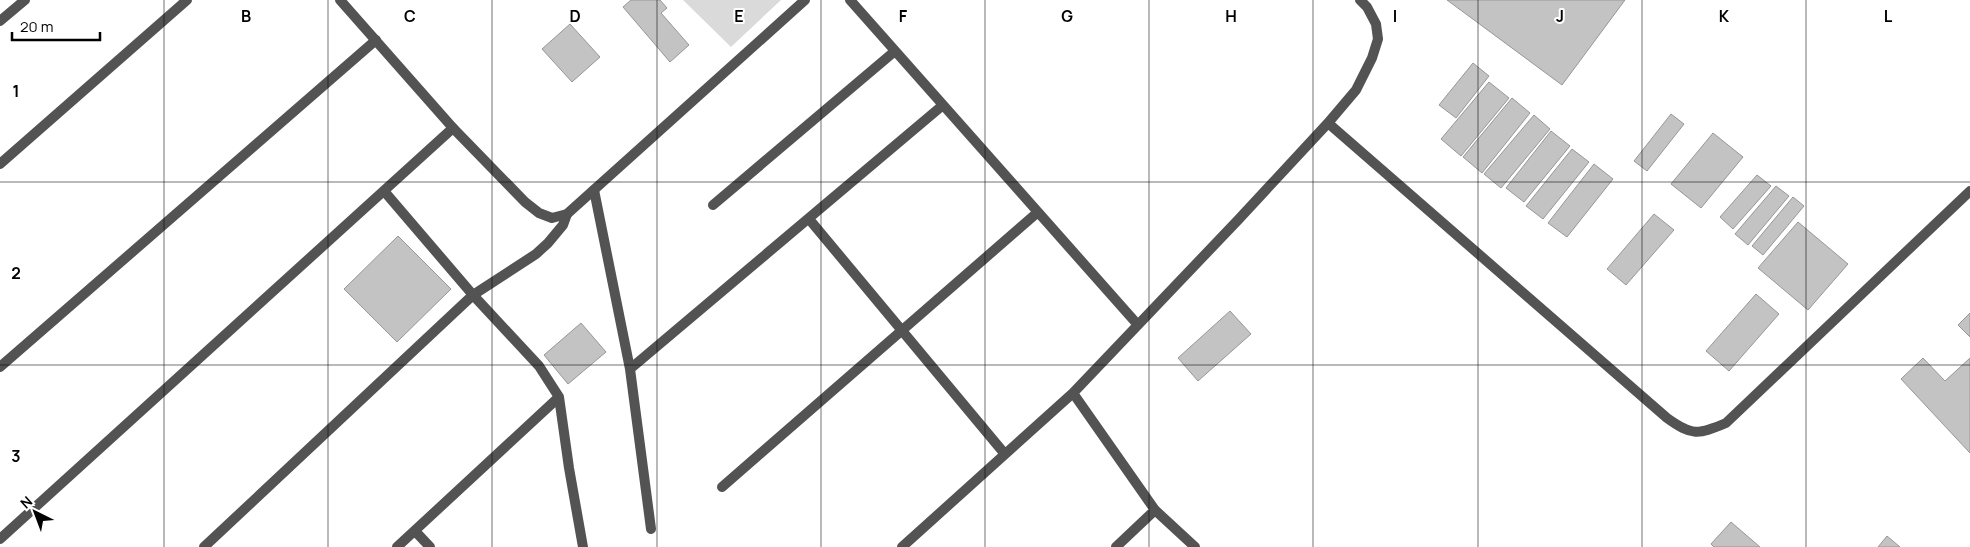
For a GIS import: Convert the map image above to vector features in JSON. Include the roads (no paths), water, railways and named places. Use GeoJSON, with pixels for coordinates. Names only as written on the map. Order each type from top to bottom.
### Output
{"type":"FeatureCollection","features":[{"type":"Feature","properties":{"kind":"street"},"geometry":{"type":"LineString","coordinates":[[0,21],[25,0]]}},
{"type":"Feature","properties":{"kind":"street"},"geometry":{"type":"LineString","coordinates":[[0,164],[187,0]]}},
{"type":"Feature","properties":{"kind":"street"},"geometry":{"type":"LineString","coordinates":[[340,0],[453,128],[525,202],[539,213],[552,218],[567,214]]}},
{"type":"Feature","properties":{"kind":"street"},"geometry":{"type":"LineString","coordinates":[[204,547],[473,295],[536,254],[560,230],[567,214],[805,0]]}},
{"type":"Feature","properties":{"kind":"street"},"geometry":{"type":"LineString","coordinates":[[850,0],[1138,325]]}},
{"type":"Feature","properties":{"kind":"street"},"geometry":{"type":"LineString","coordinates":[[902,547],[1073,392],[1328,123],[1356,90],[1372,58],[1378,39],[1376,24],[1367,7],[1360,0]]}},
{"type":"Feature","properties":{"kind":"street"},"geometry":{"type":"LineString","coordinates":[[0,367],[376,40]]}},
{"type":"Feature","properties":{"kind":"street"},"geometry":{"type":"LineString","coordinates":[[713,205],[895,51]]}},
{"type":"Feature","properties":{"kind":"street"},"geometry":{"type":"LineString","coordinates":[[630,369],[943,105]]}},
{"type":"Feature","properties":{"kind":"street"},"geometry":{"type":"LineString","coordinates":[[1328,123],[1660,412],[1684,430],[1705,432],[1726,423],[1970,191]]}},
{"type":"Feature","properties":{"kind":"street"},"geometry":{"type":"LineString","coordinates":[[0,539],[453,128]]}},
{"type":"Feature","properties":{"kind":"street"},"geometry":{"type":"LineString","coordinates":[[594,190],[630,369],[650,529]]}},
{"type":"Feature","properties":{"kind":"street"},"geometry":{"type":"LineString","coordinates":[[384,191],[473,295],[539,366],[559,396],[583,547]]}},
{"type":"Feature","properties":{"kind":"street"},"geometry":{"type":"LineString","coordinates":[[722,487],[1038,212]]}},
{"type":"Feature","properties":{"kind":"street"},"geometry":{"type":"LineString","coordinates":[[809,219],[1004,453]]}},
{"type":"Feature","properties":{"kind":"street"},"geometry":{"type":"LineString","coordinates":[[1073,392],[1155,510],[1195,547]]}},
{"type":"Feature","properties":{"kind":"street"},"geometry":{"type":"LineString","coordinates":[[398,547],[559,396]]}},
{"type":"Feature","properties":{"kind":"street"},"geometry":{"type":"LineString","coordinates":[[1116,547],[1155,510]]}},
{"type":"Feature","properties":{"kind":"street"},"geometry":{"type":"LineString","coordinates":[[415,531],[430,547]]}}]}
